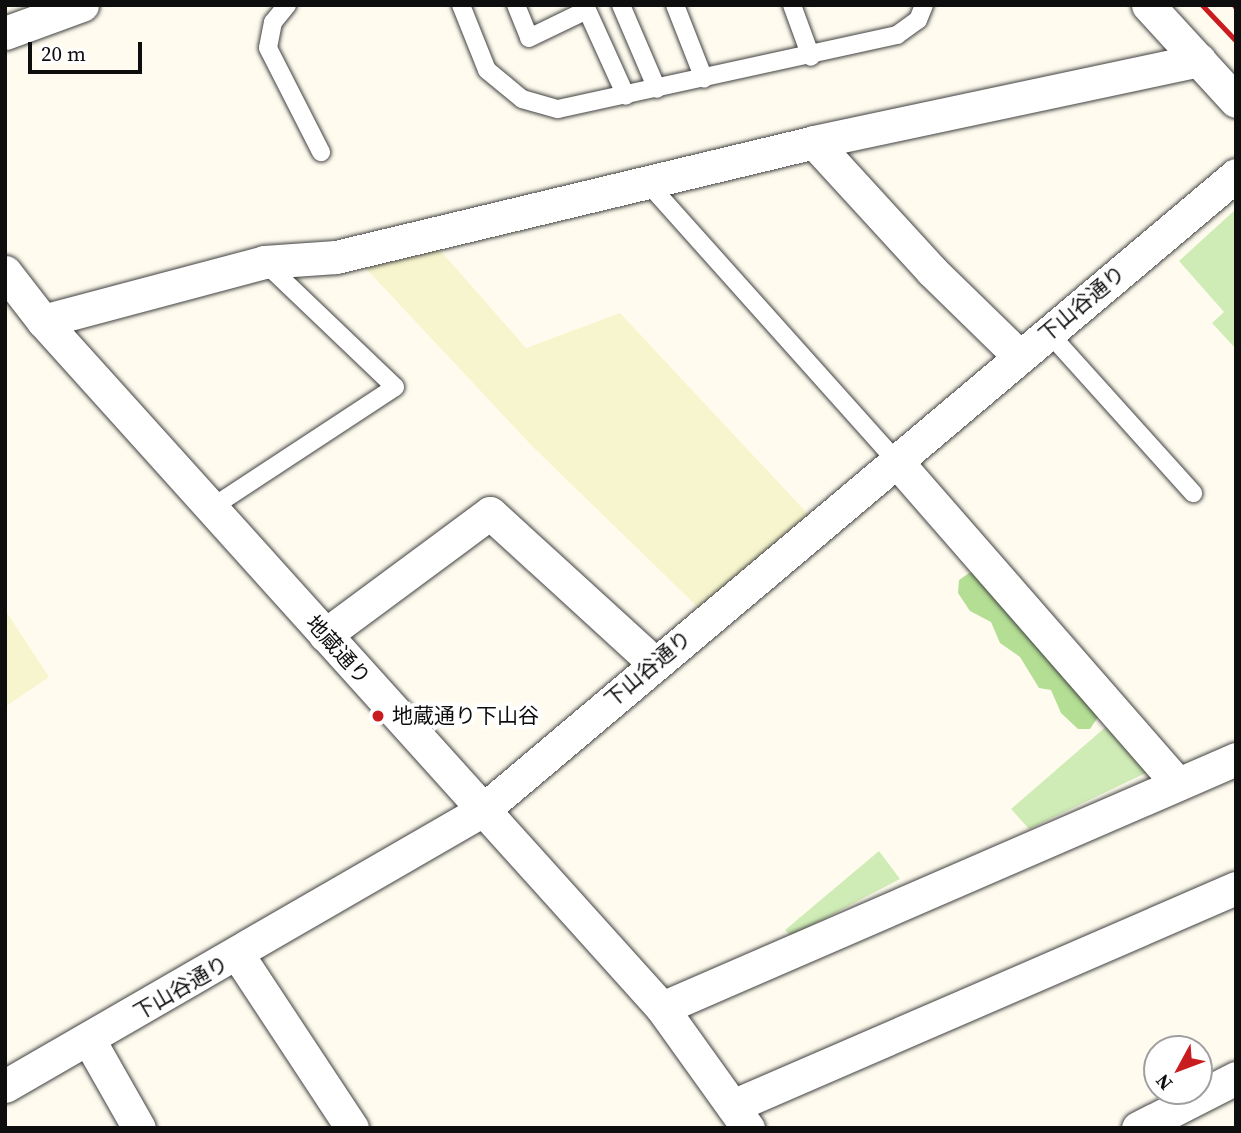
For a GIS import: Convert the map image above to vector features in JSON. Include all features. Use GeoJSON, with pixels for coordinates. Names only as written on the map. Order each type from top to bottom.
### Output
{"type":"FeatureCollection","features":[{"type":"Feature","properties":{"kind":"street"},"geometry":{"type":"LineString","coordinates":[[6,32],[82,5]]}},
{"type":"Feature","properties":{"kind":"street"},"geometry":{"type":"LineString","coordinates":[[1148,5],[1236,101]]}},
{"type":"Feature","properties":{"kind":"street"},"geometry":{"type":"LineString","coordinates":[[43,321],[264,262],[336,257],[645,180],[1199,60]]}},
{"type":"Feature","properties":{"kind":"street"},"geometry":{"type":"LineString","coordinates":[[814,142],[932,271],[1020,358]]}},
{"type":"Feature","properties":{"kind":"street","name":"下山谷通り"},"geometry":{"type":"LineString","coordinates":[[5,1086],[238,955],[483,810],[654,663],[897,462],[1236,175]]}},
{"type":"Feature","properties":{"kind":"street","name":"地蔵通り"},"geometry":{"type":"LineString","coordinates":[[5,272],[43,321],[662,1008],[741,1116]]}},
{"type":"Feature","properties":{"kind":"street"},"geometry":{"type":"LineString","coordinates":[[897,462],[1178,784]]}},
{"type":"Feature","properties":{"kind":"street"},"geometry":{"type":"LineString","coordinates":[[325,635],[490,513],[654,663]]}},
{"type":"Feature","properties":{"kind":"street"},"geometry":{"type":"LineString","coordinates":[[662,1008],[1236,759]]}},
{"type":"Feature","properties":{"kind":"street"},"geometry":{"type":"LineString","coordinates":[[741,1116],[1236,888]]}},
{"type":"Feature","properties":{"kind":"street"},"geometry":{"type":"LineString","coordinates":[[238,955],[352,1128]]}},
{"type":"Feature","properties":{"kind":"street"},"geometry":{"type":"LineString","coordinates":[[89,1041],[139,1128]]}},
{"type":"Feature","properties":{"kind":"street"},"geometry":{"type":"LineString","coordinates":[[1138,1128],[1236,1078]]}},
{"type":"Feature","properties":{"kind":"lane"},"geometry":{"type":"LineString","coordinates":[[287,5],[273,22],[268,48],[321,152]]}},
{"type":"Feature","properties":{"kind":"lane"},"geometry":{"type":"LineString","coordinates":[[460,5],[487,70],[522,99],[558,109],[811,57],[897,35],[918,20],[924,5]]}},
{"type":"Feature","properties":{"kind":"lane"},"geometry":{"type":"LineString","coordinates":[[516,5],[529,38],[587,10],[625,96]]}},
{"type":"Feature","properties":{"kind":"lane"},"geometry":{"type":"LineString","coordinates":[[621,5],[657,89]]}},
{"type":"Feature","properties":{"kind":"lane"},"geometry":{"type":"LineString","coordinates":[[675,5],[704,79]]}},
{"type":"Feature","properties":{"kind":"lane"},"geometry":{"type":"LineString","coordinates":[[792,5],[811,57]]}},
{"type":"Feature","properties":{"kind":"lane"},"geometry":{"type":"LineString","coordinates":[[645,180],[897,462]]}},
{"type":"Feature","properties":{"kind":"lane"},"geometry":{"type":"LineString","coordinates":[[211,508],[395,387],[264,262]]}},
{"type":"Feature","properties":{"kind":"lane"},"geometry":{"type":"LineString","coordinates":[[1048,332],[1193,493]]}},
{"type":"Feature","properties":{"kind":"shaded area"},"geometry":{"type":"Polygon","coordinates":[[[432,241],[526,348],[620,313],[822,529],[711,620],[532,446],[356,258],[432,241]]]}},
{"type":"Feature","properties":{"kind":"shaded area"},"geometry":{"type":"Polygon","coordinates":[[[5,610],[49,677],[5,707],[5,610]]]}},
{"type":"Feature","properties":{"kind":"green space"},"geometry":{"type":"Polygon","coordinates":[[[1236,209],[1236,349],[1212,323],[1224,312],[1179,261],[1236,209]]]}},
{"type":"Feature","properties":{"kind":"green space"},"geometry":{"type":"Polygon","coordinates":[[[969,573],[981,574],[996,590],[1005,611],[1025,623],[1053,657],[1063,679],[1071,680],[1098,717],[1090,729],[1078,729],[1061,713],[1051,690],[1039,688],[1020,657],[1000,643],[991,622],[970,611],[958,593],[959,580],[969,573]]]}},
{"type":"Feature","properties":{"kind":"green space"},"geometry":{"type":"Polygon","coordinates":[[[1108,725],[1150,771],[1029,829],[1011,809],[1108,725]]]}},
{"type":"Feature","properties":{"kind":"green space"},"geometry":{"type":"Polygon","coordinates":[[[879,851],[900,879],[791,936],[785,930],[879,851]]]}},
{"type":"Feature","properties":{"kind":"railway"},"geometry":{"type":"LineString","coordinates":[[1202,5],[1236,41]]}},
{"type":"Feature","properties":{"kind":"place","name":"地蔵通り下山谷"},"geometry":{"type":"Point","coordinates":[378,716]}}]}
